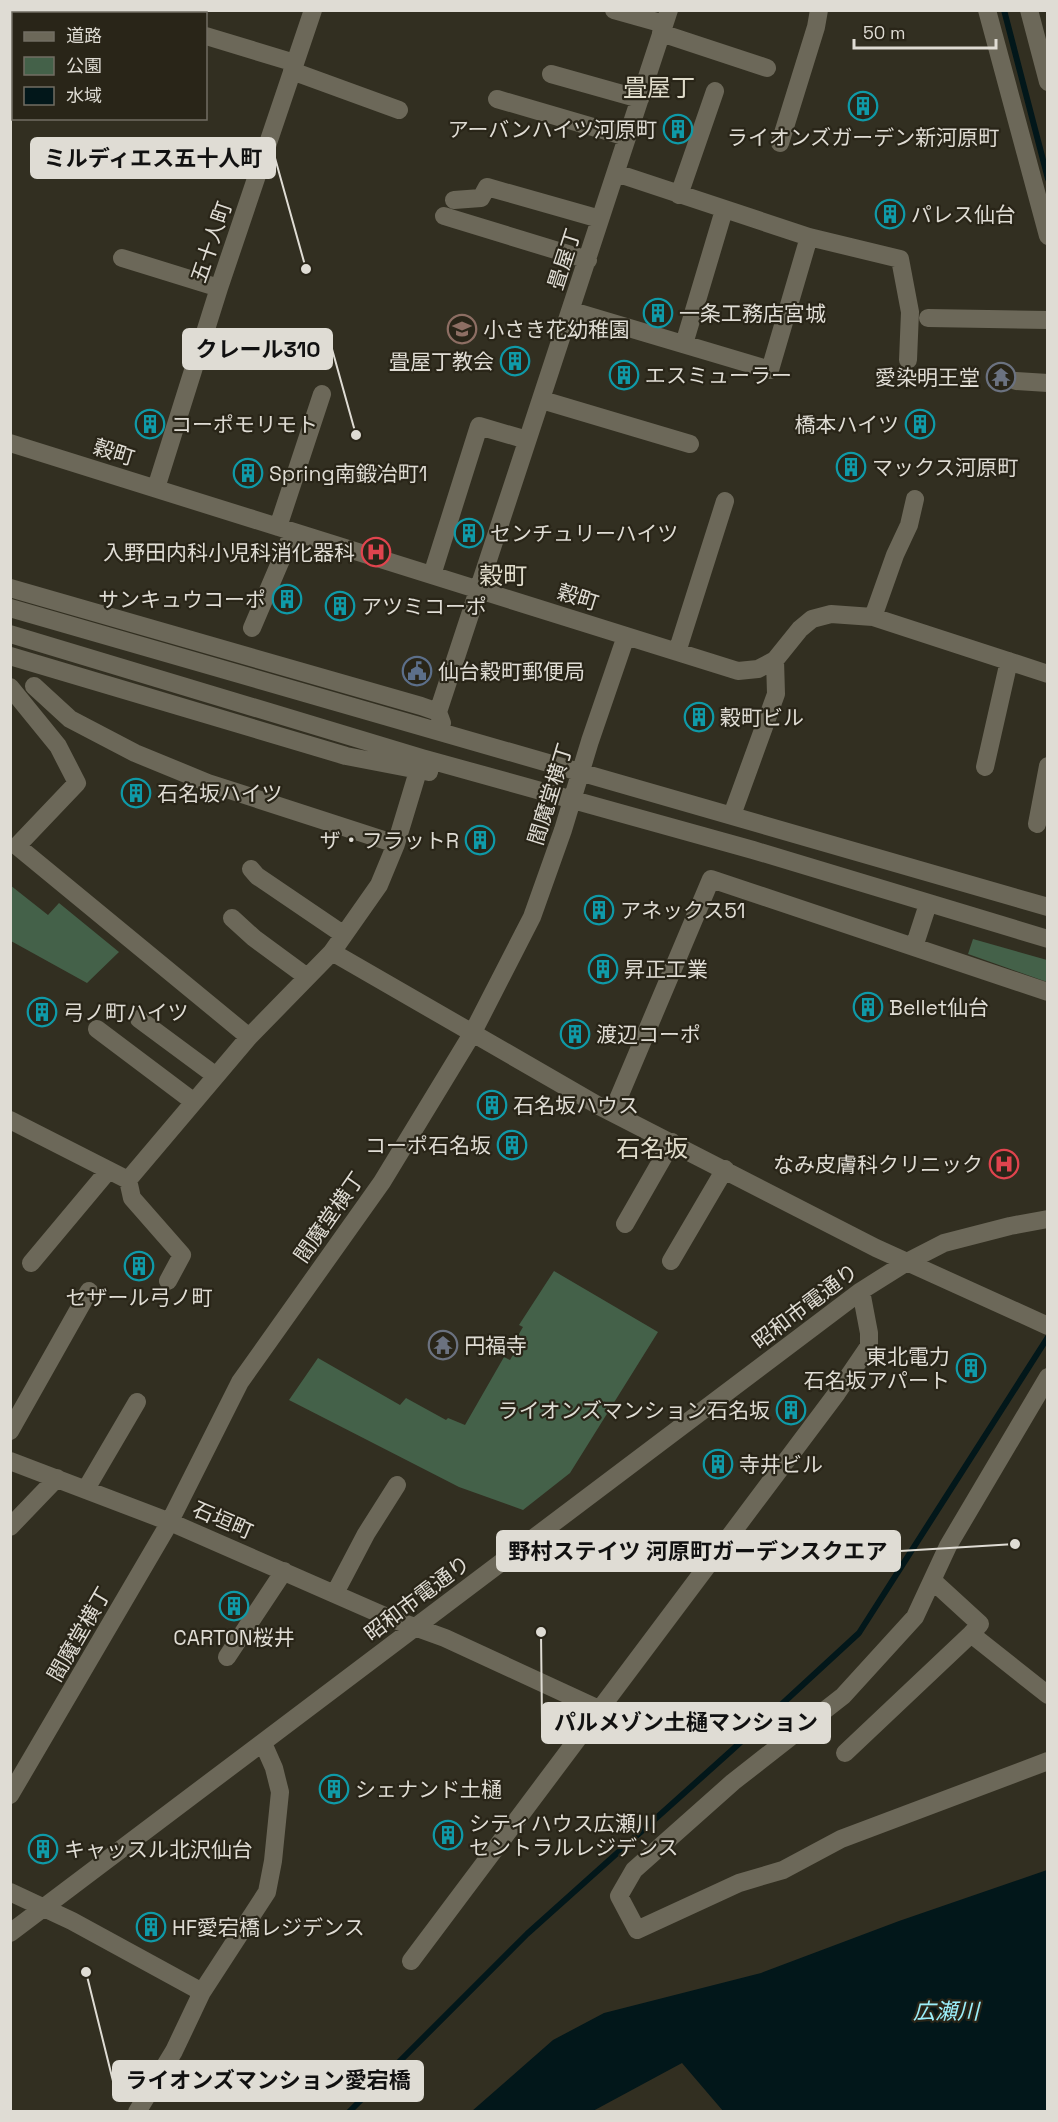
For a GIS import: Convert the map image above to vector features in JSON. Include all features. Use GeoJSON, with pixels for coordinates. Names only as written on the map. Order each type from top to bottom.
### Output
{"type":"FeatureCollection","features":[{"type":"Feature","properties":{"kind":"street","name":"五十人町"},"geometry":{"type":"LineString","coordinates":[[156,488],[219,288],[313,10]]}},
{"type":"Feature","properties":{"kind":"street"},"geometry":{"type":"LineString","coordinates":[[614,10],[665,22],[767,68]]}},
{"type":"Feature","properties":{"kind":"street"},"geometry":{"type":"LineString","coordinates":[[780,143],[816,27],[819,10]]}},
{"type":"Feature","properties":{"kind":"street"},"geometry":{"type":"LineString","coordinates":[[987,10],[1047,236]]}},
{"type":"Feature","properties":{"kind":"street"},"geometry":{"type":"LineString","coordinates":[[1029,10],[1047,82]]}},
{"type":"Feature","properties":{"kind":"street","name":"畳屋丁"},"geometry":{"type":"LineString","coordinates":[[438,712],[572,311],[665,22]]}},
{"type":"Feature","properties":{"kind":"street"},"geometry":{"type":"LineString","coordinates":[[207,36],[294,67],[399,110]]}},
{"type":"Feature","properties":{"kind":"street"},"geometry":{"type":"LineString","coordinates":[[550,74],[640,99]]}},
{"type":"Feature","properties":{"kind":"street"},"geometry":{"type":"LineString","coordinates":[[679,195],[715,91]]}},
{"type":"Feature","properties":{"kind":"street"},"geometry":{"type":"LineString","coordinates":[[497,99],[627,137]]}},
{"type":"Feature","properties":{"kind":"street"},"geometry":{"type":"LineString","coordinates":[[616,173],[809,237],[900,259],[910,312],[908,360]]}},
{"type":"Feature","properties":{"kind":"street"},"geometry":{"type":"LineString","coordinates":[[454,200],[481,198],[487,187],[600,219]]}},
{"type":"Feature","properties":{"kind":"street"},"geometry":{"type":"LineString","coordinates":[[684,344],[724,210]]}},
{"type":"Feature","properties":{"kind":"street"},"geometry":{"type":"LineString","coordinates":[[444,216],[588,260]]}},
{"type":"Feature","properties":{"kind":"street"},"geometry":{"type":"LineString","coordinates":[[572,311],[770,370],[809,237]]}},
{"type":"Feature","properties":{"kind":"street"},"geometry":{"type":"LineString","coordinates":[[122,258],[219,288]]}},
{"type":"Feature","properties":{"kind":"street"},"geometry":{"type":"LineString","coordinates":[[928,318],[1047,320]]}},
{"type":"Feature","properties":{"kind":"street"},"geometry":{"type":"LineString","coordinates":[[1016,381],[1047,383]]}},
{"type":"Feature","properties":{"kind":"street"},"geometry":{"type":"LineString","coordinates":[[252,628],[286,529],[322,394]]}},
{"type":"Feature","properties":{"kind":"street"},"geometry":{"type":"LineString","coordinates":[[542,400],[690,444]]}},
{"type":"Feature","properties":{"kind":"street"},"geometry":{"type":"LineString","coordinates":[[432,575],[479,426],[528,440]]}},
{"type":"Feature","properties":{"kind":"street","name":"穀町"},"geometry":{"type":"LineString","coordinates":[[10,443],[738,671],[758,669],[775,660]]}},
{"type":"Feature","properties":{"kind":"street"},"geometry":{"type":"LineString","coordinates":[[873,617],[895,555],[909,525],[915,499]]}},
{"type":"Feature","properties":{"kind":"street"},"geometry":{"type":"LineString","coordinates":[[677,652],[725,501]]}},
{"type":"Feature","properties":{"kind":"street"},"geometry":{"type":"LineString","coordinates":[[10,588],[438,712],[445,732]]}},
{"type":"Feature","properties":{"kind":"street"},"geometry":{"type":"LineString","coordinates":[[10,608],[1047,907]]}},
{"type":"Feature","properties":{"kind":"street"},"geometry":{"type":"LineString","coordinates":[[732,815],[776,694],[775,660],[800,629],[812,619],[831,614],[873,617],[1047,674]]}},
{"type":"Feature","properties":{"kind":"street"},"geometry":{"type":"LineString","coordinates":[[10,634],[421,764]]}},
{"type":"Feature","properties":{"kind":"street","name":"閻魔堂横丁"},"geometry":{"type":"LineString","coordinates":[[10,1795],[170,1522],[240,1382],[382,1182],[472,1034],[532,917],[626,636]]}},
{"type":"Feature","properties":{"kind":"street"},"geometry":{"type":"LineString","coordinates":[[10,656],[346,756],[421,764],[493,777],[753,850],[1047,939]]}},
{"type":"Feature","properties":{"kind":"street"},"geometry":{"type":"LineString","coordinates":[[985,767],[1009,662]]}},
{"type":"Feature","properties":{"kind":"street"},"geometry":{"type":"LineString","coordinates":[[34,686],[70,719],[135,753],[208,783],[396,844]]}},
{"type":"Feature","properties":{"kind":"street"},"geometry":{"type":"LineString","coordinates":[[10,687],[58,746],[77,783],[17,846],[249,1037]]}},
{"type":"Feature","properties":{"kind":"street"},"geometry":{"type":"LineString","coordinates":[[128,1180],[249,1037],[332,952],[344,935],[379,885],[396,844],[421,764]]}},
{"type":"Feature","properties":{"kind":"street"},"geometry":{"type":"LineString","coordinates":[[1037,824],[1047,766]]}},
{"type":"Feature","properties":{"kind":"street"},"geometry":{"type":"LineString","coordinates":[[251,869],[257,876],[344,935]]}},
{"type":"Feature","properties":{"kind":"street"},"geometry":{"type":"LineString","coordinates":[[613,1112],[711,879],[1047,992]]}},
{"type":"Feature","properties":{"kind":"street"},"geometry":{"type":"LineString","coordinates":[[914,947],[928,904]]}},
{"type":"Feature","properties":{"kind":"street"},"geometry":{"type":"LineString","coordinates":[[232,918],[254,938],[307,977]]}},
{"type":"Feature","properties":{"kind":"street"},"geometry":{"type":"LineString","coordinates":[[332,952],[599,1106],[907,1262],[1042,1324]]}},
{"type":"Feature","properties":{"kind":"street"},"geometry":{"type":"LineString","coordinates":[[139,1019],[216,1076]]}},
{"type":"Feature","properties":{"kind":"street"},"geometry":{"type":"LineString","coordinates":[[97,1029],[194,1102]]}},
{"type":"Feature","properties":{"kind":"street"},"geometry":{"type":"LineString","coordinates":[[13,1126],[128,1180]]}},
{"type":"Feature","properties":{"kind":"street"},"geometry":{"type":"LineString","coordinates":[[625,1224],[672,1142]]}},
{"type":"Feature","properties":{"kind":"street"},"geometry":{"type":"LineString","coordinates":[[671,1261],[725,1169]]}},
{"type":"Feature","properties":{"kind":"street"},"geometry":{"type":"LineString","coordinates":[[31,1263],[108,1171]]}},
{"type":"Feature","properties":{"kind":"street"},"geometry":{"type":"LineString","coordinates":[[128,1180],[132,1198],[182,1255],[168,1281]]}},
{"type":"Feature","properties":{"kind":"street","name":"昭和市電通り"},"geometry":{"type":"LineString","coordinates":[[10,1933],[861,1290],[944,1243],[1047,1219]]}},
{"type":"Feature","properties":{"kind":"street"},"geometry":{"type":"LineString","coordinates":[[411,1961],[837,1393],[868,1346],[869,1333],[861,1290]]}},
{"type":"Feature","properties":{"kind":"street"},"geometry":{"type":"LineString","coordinates":[[10,1431],[89,1291]]}},
{"type":"Feature","properties":{"kind":"street"},"geometry":{"type":"LineString","coordinates":[[1047,1377],[948,1546],[915,1617],[843,1696],[733,1782],[634,1870],[619,1896],[637,1930],[739,1883],[783,1870],[841,1839],[1047,1761]]}},
{"type":"Feature","properties":{"kind":"street"},"geometry":{"type":"LineString","coordinates":[[86,1489],[137,1402]]}},
{"type":"Feature","properties":{"kind":"street","name":"石垣町"},"geometry":{"type":"LineString","coordinates":[[10,1461],[170,1522],[415,1628],[445,1638],[642,1729]]}},
{"type":"Feature","properties":{"kind":"street"},"geometry":{"type":"LineString","coordinates":[[10,1527],[57,1478]]}},
{"type":"Feature","properties":{"kind":"street"},"geometry":{"type":"LineString","coordinates":[[335,1593],[366,1534],[397,1485]]}},
{"type":"Feature","properties":{"kind":"street"},"geometry":{"type":"LineString","coordinates":[[227,1657],[284,1571]]}},
{"type":"Feature","properties":{"kind":"street"},"geometry":{"type":"LineString","coordinates":[[845,1754],[980,1624],[933,1581]]}},
{"type":"Feature","properties":{"kind":"street"},"geometry":{"type":"LineString","coordinates":[[971,1634],[1047,1695]]}},
{"type":"Feature","properties":{"kind":"street"},"geometry":{"type":"LineString","coordinates":[[137,2112],[174,2051],[202,1992],[267,1892],[273,1861],[280,1792],[274,1768],[263,1743]]}},
{"type":"Feature","properties":{"kind":"street"},"geometry":{"type":"LineString","coordinates":[[10,1892],[43,1907],[202,1992]]}},
{"type":"Feature","properties":{"kind":"green space"},"geometry":{"type":"Polygon","coordinates":[[[10,885],[48,915],[59,903],[119,952],[87,983],[11,941],[10,885]]]}},
{"type":"Feature","properties":{"kind":"green space"},"geometry":{"type":"Polygon","coordinates":[[[973,939],[1047,960],[1047,982],[968,954],[973,939]]]}},
{"type":"Feature","properties":{"kind":"green space"},"geometry":{"type":"Polygon","coordinates":[[[554,1271],[658,1332],[570,1473],[523,1510],[459,1487],[289,1400],[318,1358],[400,1405],[406,1398],[446,1420],[448,1418],[465,1425],[504,1357],[510,1360],[518,1346],[513,1344],[523,1327],[519,1325],[554,1271]]]}},
{"type":"Feature","properties":{"kind":"water","name":"広瀬川"},"geometry":{"type":"Polygon","coordinates":[[[1047,1870],[1047,2111],[723,2111],[682,2063],[593,2111],[472,2111],[553,2040],[604,2013],[761,1973],[899,1921],[1047,1870]]]}},
{"type":"Feature","properties":{"kind":"waterway"},"geometry":{"type":"LineString","coordinates":[[1004,10],[1048,179]]}},
{"type":"Feature","properties":{"kind":"waterway"},"geometry":{"type":"LineString","coordinates":[[349,2112],[527,1934],[859,1633],[1048,1337]]}},
{"type":"Feature","properties":{"kind":"place","name":"ライオンズガーデン新河原町"},"geometry":{"type":"Point","coordinates":[863,106]}},
{"type":"Feature","properties":{"kind":"place","name":"アーバンハイツ河原町"},"geometry":{"type":"Point","coordinates":[678,129]}},
{"type":"Feature","properties":{"kind":"place","name":"パレス仙台"},"geometry":{"type":"Point","coordinates":[890,214]}},
{"type":"Feature","properties":{"kind":"place","name":"ミルディエス五十人町"},"geometry":{"type":"Point","coordinates":[306,269]}},
{"type":"Feature","properties":{"kind":"place","name":"一条工務店宮城"},"geometry":{"type":"Point","coordinates":[658,313]}},
{"type":"Feature","properties":{"kind":"place","name":"小さき花幼稚園"},"geometry":{"type":"Point","coordinates":[462,329]}},
{"type":"Feature","properties":{"kind":"place","name":"畳屋丁教会"},"geometry":{"type":"Point","coordinates":[515,361]}},
{"type":"Feature","properties":{"kind":"place","name":"エスミューラー"},"geometry":{"type":"Point","coordinates":[624,375]}},
{"type":"Feature","properties":{"kind":"place","name":"愛染明王堂"},"geometry":{"type":"Point","coordinates":[1001,377]}},
{"type":"Feature","properties":{"kind":"place","name":"コーポモリモト"},"geometry":{"type":"Point","coordinates":[150,424]}},
{"type":"Feature","properties":{"kind":"place","name":"橋本ハイツ"},"geometry":{"type":"Point","coordinates":[920,424]}},
{"type":"Feature","properties":{"kind":"place","name":"クレール310"},"geometry":{"type":"Point","coordinates":[356,435]}},
{"type":"Feature","properties":{"kind":"place","name":"マックス河原町"},"geometry":{"type":"Point","coordinates":[851,467]}},
{"type":"Feature","properties":{"kind":"place","name":"Spring南鍛冶町1"},"geometry":{"type":"Point","coordinates":[248,473]}},
{"type":"Feature","properties":{"kind":"place","name":"センチュリーハイツ"},"geometry":{"type":"Point","coordinates":[469,533]}},
{"type":"Feature","properties":{"kind":"place","name":"入野田内科小児科消化器科"},"geometry":{"type":"Point","coordinates":[376,552]}},
{"type":"Feature","properties":{"kind":"place","name":"サンキュウコーポ"},"geometry":{"type":"Point","coordinates":[287,599]}},
{"type":"Feature","properties":{"kind":"place","name":"アツミコーポ"},"geometry":{"type":"Point","coordinates":[340,606]}},
{"type":"Feature","properties":{"kind":"place","name":"仙台穀町郵便局"},"geometry":{"type":"Point","coordinates":[417,671]}},
{"type":"Feature","properties":{"kind":"place","name":"穀町ビル"},"geometry":{"type":"Point","coordinates":[699,717]}},
{"type":"Feature","properties":{"kind":"place","name":"石名坂ハイツ"},"geometry":{"type":"Point","coordinates":[136,793]}},
{"type":"Feature","properties":{"kind":"place","name":"ザ・フラットR"},"geometry":{"type":"Point","coordinates":[480,840]}},
{"type":"Feature","properties":{"kind":"place","name":"アネックス51"},"geometry":{"type":"Point","coordinates":[599,910]}},
{"type":"Feature","properties":{"kind":"place","name":"昇正工業"},"geometry":{"type":"Point","coordinates":[603,969]}},
{"type":"Feature","properties":{"kind":"place","name":"Bellet仙台"},"geometry":{"type":"Point","coordinates":[868,1007]}},
{"type":"Feature","properties":{"kind":"place","name":"弓ノ町ハイツ"},"geometry":{"type":"Point","coordinates":[42,1012]}},
{"type":"Feature","properties":{"kind":"place","name":"渡辺コーポ"},"geometry":{"type":"Point","coordinates":[575,1034]}},
{"type":"Feature","properties":{"kind":"place","name":"石名坂ハウス"},"geometry":{"type":"Point","coordinates":[492,1105]}},
{"type":"Feature","properties":{"kind":"place","name":"コーポ石名坂"},"geometry":{"type":"Point","coordinates":[512,1145]}},
{"type":"Feature","properties":{"kind":"place","name":"なみ皮膚科クリニック"},"geometry":{"type":"Point","coordinates":[1004,1164]}},
{"type":"Feature","properties":{"kind":"place","name":"セザール弓ノ町"},"geometry":{"type":"Point","coordinates":[139,1266]}},
{"type":"Feature","properties":{"kind":"place","name":"円福寺"},"geometry":{"type":"Point","coordinates":[443,1345]}},
{"type":"Feature","properties":{"kind":"place","name":"東北電力 石名坂アパート"},"geometry":{"type":"Point","coordinates":[971,1368]}},
{"type":"Feature","properties":{"kind":"place","name":"ライオンズマンション石名坂"},"geometry":{"type":"Point","coordinates":[791,1410]}},
{"type":"Feature","properties":{"kind":"place","name":"寺井ビル"},"geometry":{"type":"Point","coordinates":[718,1464]}},
{"type":"Feature","properties":{"kind":"place","name":"野村ステイツ 河原町ガーデンスクエア"},"geometry":{"type":"Point","coordinates":[1015,1544]}},
{"type":"Feature","properties":{"kind":"place","name":"CARTON桜井"},"geometry":{"type":"Point","coordinates":[234,1606]}},
{"type":"Feature","properties":{"kind":"place","name":"パルメゾン土樋マンション"},"geometry":{"type":"Point","coordinates":[541,1632]}},
{"type":"Feature","properties":{"kind":"place","name":"シェナンド土樋"},"geometry":{"type":"Point","coordinates":[334,1789]}},
{"type":"Feature","properties":{"kind":"place","name":"シティハウス広瀬川 セントラルレジデンス"},"geometry":{"type":"Point","coordinates":[448,1835]}},
{"type":"Feature","properties":{"kind":"place","name":"キャッスル北沢仙台"},"geometry":{"type":"Point","coordinates":[43,1849]}},
{"type":"Feature","properties":{"kind":"place","name":"HF愛宕橋レジデンス"},"geometry":{"type":"Point","coordinates":[151,1927]}},
{"type":"Feature","properties":{"kind":"place","name":"ライオンズマンション愛宕橋"},"geometry":{"type":"Point","coordinates":[86,1972]}},
{"type":"Feature","properties":{"kind":"district","name":"畳屋丁"},"geometry":{"type":"Point","coordinates":[659,87]}},
{"type":"Feature","properties":{"kind":"district","name":"穀町"},"geometry":{"type":"Point","coordinates":[503,575]}},
{"type":"Feature","properties":{"kind":"district","name":"石名坂"},"geometry":{"type":"Point","coordinates":[652,1148]}}]}
